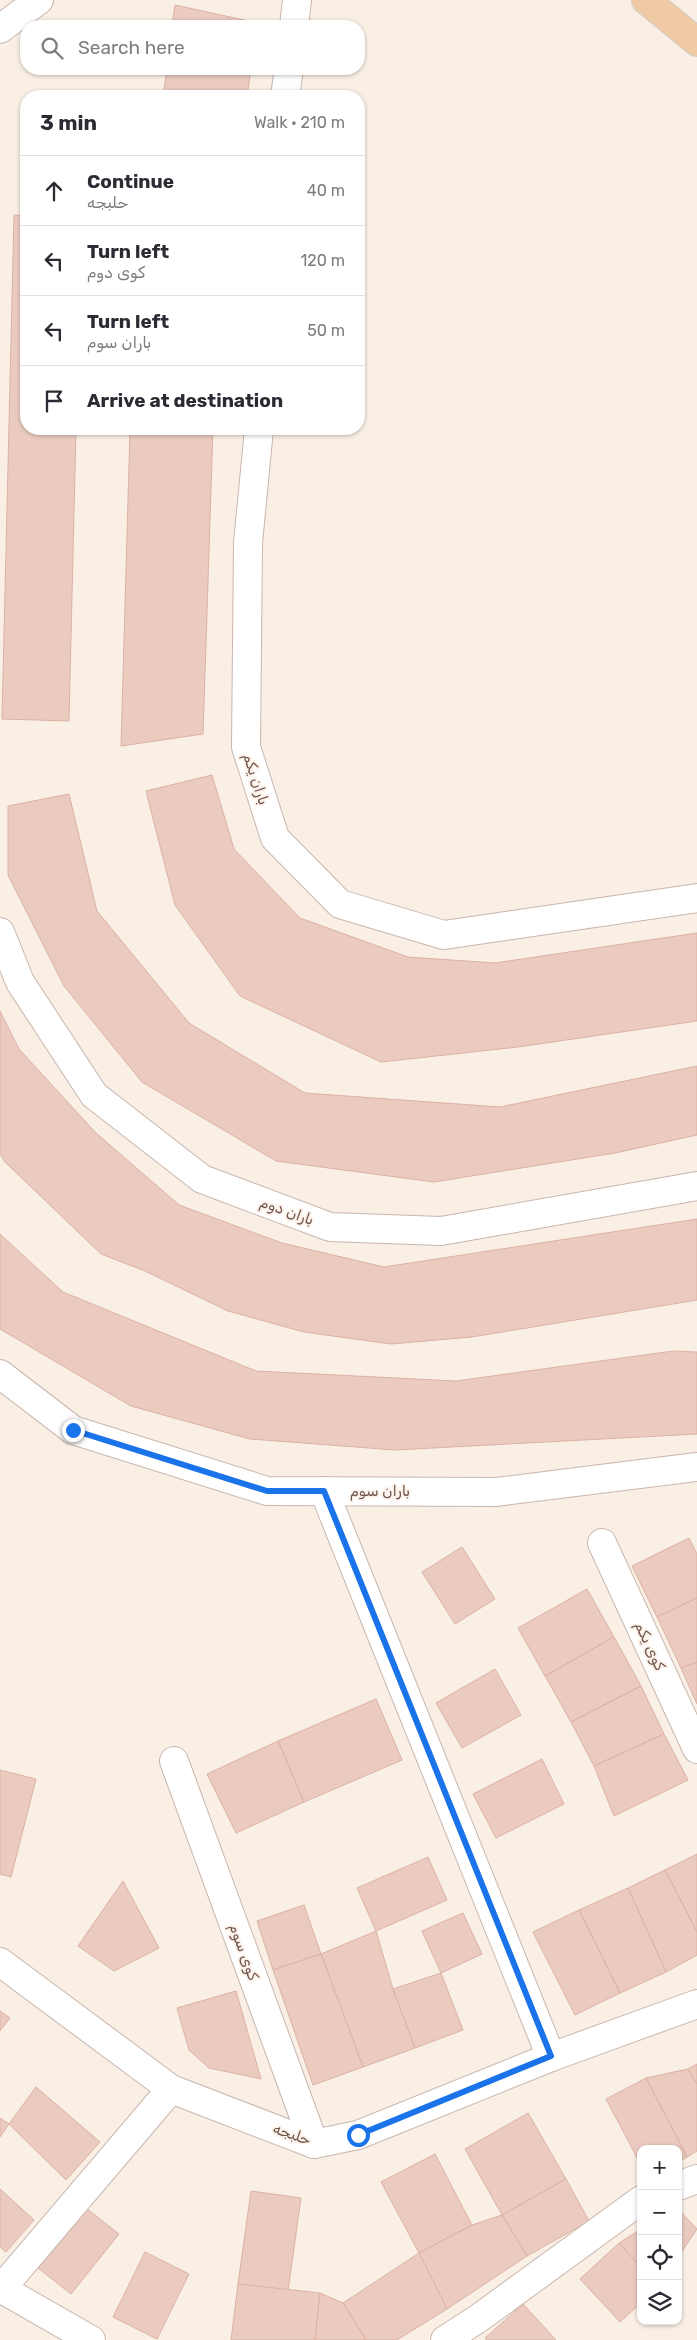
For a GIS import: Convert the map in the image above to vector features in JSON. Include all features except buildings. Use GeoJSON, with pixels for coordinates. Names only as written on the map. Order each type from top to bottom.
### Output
{"type":"FeatureCollection","features":[{"type":"Feature","properties":{"kind":"main road"},"geometry":{"type":"LineString","coordinates":[[646,0],[697,42]]}},
{"type":"Feature","properties":{"kind":"street"},"geometry":{"type":"LineString","coordinates":[[0,29],[40,0]]}},
{"type":"Feature","properties":{"kind":"street"},"geometry":{"type":"LineString","coordinates":[[295,20],[297,0]]}},
{"type":"Feature","properties":{"kind":"street"},"geometry":{"type":"LineString","coordinates":[[286,90],[288,75]]}},
{"type":"Feature","properties":{"kind":"street","name":"باران یکم"},"geometry":{"type":"LineString","coordinates":[[258,435],[248,543],[246,747],[275,838],[340,904],[444,935],[697,898]]}},
{"type":"Feature","properties":{"kind":"street","name":"باران دوم"},"geometry":{"type":"LineString","coordinates":[[0,932],[20,982],[94,1096],[202,1179],[330,1226],[441,1231],[697,1186]]}},
{"type":"Feature","properties":{"kind":"street","name":"باران سوم"},"geometry":{"type":"LineString","coordinates":[[0,1374],[73,1430],[267,1491],[496,1492],[697,1467]]}},
{"type":"Feature","properties":{"kind":"street"},"geometry":{"type":"LineString","coordinates":[[324,1491],[551,2056]]}},
{"type":"Feature","properties":{"kind":"street","name":"کوی یکم"},"geometry":{"type":"LineString","coordinates":[[602,1543],[697,1749]]}},
{"type":"Feature","properties":{"kind":"street","name":"کوی سوم"},"geometry":{"type":"LineString","coordinates":[[174,1761],[314,2144]]}},
{"type":"Feature","properties":{"kind":"street","name":"حلبجه"},"geometry":{"type":"LineString","coordinates":[[0,1962],[170,2089],[314,2144],[358,2135],[551,2056],[697,2004]]}},
{"type":"Feature","properties":{"kind":"street"},"geometry":{"type":"LineString","coordinates":[[91,2340],[0,2288],[170,2089]]}},
{"type":"Feature","properties":{"kind":"street"},"geometry":{"type":"LineString","coordinates":[[682,2185],[697,2179]]}},
{"type":"Feature","properties":{"kind":"street"},"geometry":{"type":"LineString","coordinates":[[445,2340],[479,2318],[637,2203]]}},
{"type":"Feature","properties":{"kind":"route"},"geometry":{"type":"LineString","coordinates":[[73,1430],[267,1491],[324,1491],[551,2056],[358,2135]]}}]}
